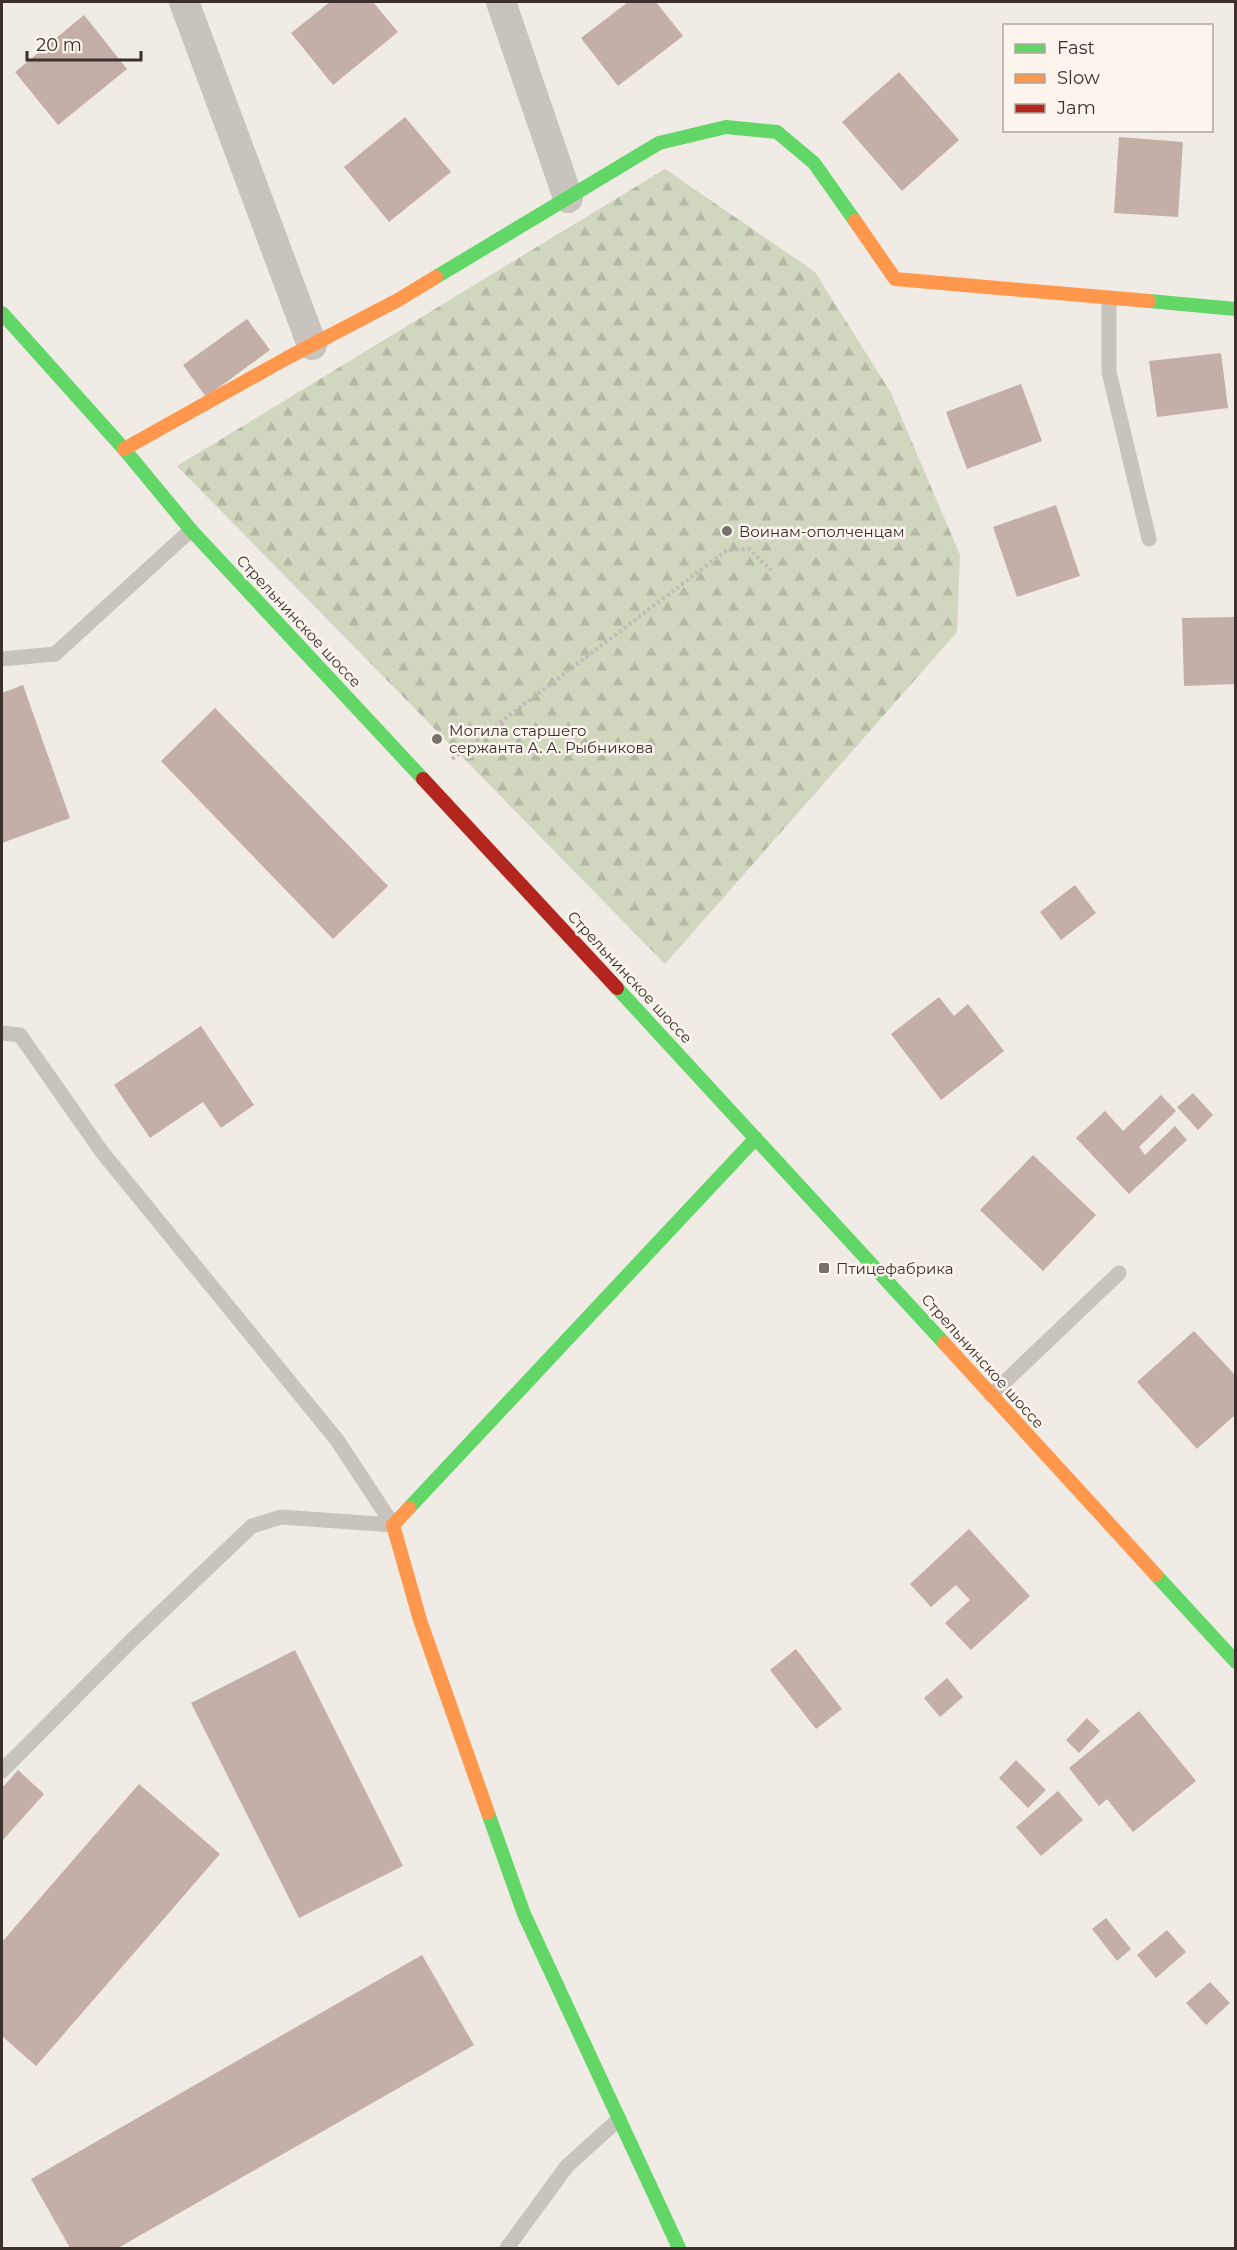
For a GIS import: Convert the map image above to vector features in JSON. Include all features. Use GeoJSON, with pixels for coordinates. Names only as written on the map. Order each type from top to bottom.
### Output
{"type":"FeatureCollection","features":[{"type":"Feature","properties":{"kind":"street"},"geometry":{"type":"LineString","coordinates":[[184,2],[312,345]]}},
{"type":"Feature","properties":{"kind":"street"},"geometry":{"type":"LineString","coordinates":[[501,2],[568,198]]}},
{"type":"Feature","properties":{"kind":"street"},"geometry":{"type":"LineString","coordinates":[[124,449],[398,300],[659,143],[726,127],[777,132],[814,163],[895,279],[1236,309]]}},
{"type":"Feature","properties":{"kind":"street","name":"Стрельнинское шоссе"},"geometry":{"type":"LineString","coordinates":[[2,313],[124,449],[191,530],[469,827],[1236,1662]]}},
{"type":"Feature","properties":{"kind":"street"},"geometry":{"type":"LineString","coordinates":[[680,2248],[524,1914],[420,1620],[393,1525],[756,1138]]}},
{"type":"Feature","properties":{"kind":"lane"},"geometry":{"type":"LineString","coordinates":[[1109,298],[1109,372],[1149,539]]}},
{"type":"Feature","properties":{"kind":"lane"},"geometry":{"type":"LineString","coordinates":[[2,659],[55,654],[191,530]]}},
{"type":"Feature","properties":{"kind":"lane"},"geometry":{"type":"LineString","coordinates":[[2,1033],[20,1035],[102,1152],[337,1440],[393,1525]]}},
{"type":"Feature","properties":{"kind":"lane"},"geometry":{"type":"LineString","coordinates":[[991,1395],[1119,1274]]}},
{"type":"Feature","properties":{"kind":"lane"},"geometry":{"type":"LineString","coordinates":[[2,1771],[132,1640],[252,1526],[281,1516],[393,1525]]}},
{"type":"Feature","properties":{"kind":"lane"},"geometry":{"type":"LineString","coordinates":[[507,2248],[567,2166],[620,2120]]}},
{"type":"Feature","properties":{"kind":"path"},"geometry":{"type":"LineString","coordinates":[[443,766],[727,550],[749,549],[771,570]]}},
{"type":"Feature","properties":{"kind":"green space"},"geometry":{"type":"Polygon","coordinates":[[[665,169],[815,272],[891,393],[960,555],[957,632],[665,964],[177,466],[665,169]]]}},
{"type":"Feature","properties":{"kind":"building"},"geometry":{"type":"Polygon","coordinates":[[[330,2],[373,2],[398,32],[333,85],[291,33],[330,2]]]}},
{"type":"Feature","properties":{"kind":"building"},"geometry":{"type":"Polygon","coordinates":[[[628,2],[656,2],[683,36],[618,86],[581,38],[628,2]]]}},
{"type":"Feature","properties":{"kind":"building"},"geometry":{"type":"Polygon","coordinates":[[[84,15],[127,69],[58,125],[15,72],[84,15]]]}},
{"type":"Feature","properties":{"kind":"building"},"geometry":{"type":"Polygon","coordinates":[[[899,72],[959,140],[902,191],[842,122],[899,72]]]}},
{"type":"Feature","properties":{"kind":"building"},"geometry":{"type":"Polygon","coordinates":[[[405,117],[451,172],[389,222],[344,167],[405,117]]]}},
{"type":"Feature","properties":{"kind":"building"},"geometry":{"type":"Polygon","coordinates":[[[1119,137],[1183,142],[1178,217],[1114,213],[1119,137]]]}},
{"type":"Feature","properties":{"kind":"building"},"geometry":{"type":"Polygon","coordinates":[[[247,319],[270,350],[206,397],[183,365],[247,319]]]}},
{"type":"Feature","properties":{"kind":"building"},"geometry":{"type":"Polygon","coordinates":[[[1221,353],[1228,408],[1157,417],[1149,361],[1221,353]]]}},
{"type":"Feature","properties":{"kind":"building"},"geometry":{"type":"Polygon","coordinates":[[[1021,384],[1042,441],[967,469],[946,412],[1021,384]]]}},
{"type":"Feature","properties":{"kind":"building"},"geometry":{"type":"Polygon","coordinates":[[[1056,505],[1080,576],[1017,597],[993,527],[1056,505]]]}},
{"type":"Feature","properties":{"kind":"building"},"geometry":{"type":"Polygon","coordinates":[[[1236,617],[1236,684],[1184,686],[1182,618],[1236,617]]]}},
{"type":"Feature","properties":{"kind":"building"},"geometry":{"type":"Polygon","coordinates":[[[23,685],[70,818],[2,843],[2,693],[23,685]]]}},
{"type":"Feature","properties":{"kind":"building"},"geometry":{"type":"Polygon","coordinates":[[[215,708],[388,886],[333,939],[161,761],[215,708]]]}},
{"type":"Feature","properties":{"kind":"building"},"geometry":{"type":"Polygon","coordinates":[[[1075,885],[1096,913],[1061,940],[1040,912],[1075,885]]]}},
{"type":"Feature","properties":{"kind":"building"},"geometry":{"type":"Polygon","coordinates":[[[939,997],[954,1016],[968,1004],[1004,1051],[941,1100],[891,1034],[939,997]]]}},
{"type":"Feature","properties":{"kind":"building"},"geometry":{"type":"Polygon","coordinates":[[[201,1026],[254,1105],[221,1128],[203,1102],[150,1138],[114,1085],[201,1026]]]}},
{"type":"Feature","properties":{"kind":"building"},"geometry":{"type":"Polygon","coordinates":[[[1193,1093],[1213,1115],[1198,1130],[1177,1107],[1193,1093]]]}},
{"type":"Feature","properties":{"kind":"building"},"geometry":{"type":"Polygon","coordinates":[[[1161,1095],[1176,1111],[1139,1147],[1145,1155],[1175,1126],[1187,1140],[1129,1194],[1076,1138],[1105,1111],[1123,1131],[1161,1095]]]}},
{"type":"Feature","properties":{"kind":"building"},"geometry":{"type":"Polygon","coordinates":[[[1033,1155],[1096,1215],[1043,1271],[980,1210],[1033,1155]]]}},
{"type":"Feature","properties":{"kind":"building"},"geometry":{"type":"Polygon","coordinates":[[[1194,1331],[1236,1376],[1236,1414],[1197,1449],[1137,1382],[1194,1331]]]}},
{"type":"Feature","properties":{"kind":"building"},"geometry":{"type":"Polygon","coordinates":[[[969,1529],[1030,1596],[971,1650],[945,1623],[970,1600],[956,1585],[931,1607],[910,1584],[969,1529]]]}},
{"type":"Feature","properties":{"kind":"building"},"geometry":{"type":"Polygon","coordinates":[[[796,1649],[842,1709],[816,1729],[770,1670],[796,1649]]]}},
{"type":"Feature","properties":{"kind":"building"},"geometry":{"type":"Polygon","coordinates":[[[295,1650],[403,1866],[299,1918],[191,1703],[295,1650]]]}},
{"type":"Feature","properties":{"kind":"building"},"geometry":{"type":"Polygon","coordinates":[[[947,1678],[963,1697],[940,1717],[924,1698],[947,1678]]]}},
{"type":"Feature","properties":{"kind":"building"},"geometry":{"type":"Polygon","coordinates":[[[1139,1711],[1196,1781],[1133,1832],[1107,1799],[1099,1806],[1069,1768],[1139,1711]]]}},
{"type":"Feature","properties":{"kind":"building"},"geometry":{"type":"Polygon","coordinates":[[[1087,1718],[1100,1731],[1079,1753],[1066,1740],[1087,1718]]]}},
{"type":"Feature","properties":{"kind":"building"},"geometry":{"type":"Polygon","coordinates":[[[1016,1760],[1046,1790],[1028,1808],[999,1778],[1016,1760]]]}},
{"type":"Feature","properties":{"kind":"building"},"geometry":{"type":"Polygon","coordinates":[[[18,1770],[44,1794],[2,1841],[2,1788],[18,1770]]]}},
{"type":"Feature","properties":{"kind":"building"},"geometry":{"type":"Polygon","coordinates":[[[139,1784],[220,1854],[36,2066],[2,2036],[2,1942],[139,1784]]]}},
{"type":"Feature","properties":{"kind":"building"},"geometry":{"type":"Polygon","coordinates":[[[1058,1791],[1083,1820],[1041,1856],[1016,1827],[1058,1791]]]}},
{"type":"Feature","properties":{"kind":"building"},"geometry":{"type":"Polygon","coordinates":[[[1106,1918],[1131,1949],[1117,1961],[1092,1929],[1106,1918]]]}},
{"type":"Feature","properties":{"kind":"building"},"geometry":{"type":"Polygon","coordinates":[[[1167,1930],[1186,1952],[1156,1978],[1137,1955],[1167,1930]]]}},
{"type":"Feature","properties":{"kind":"building"},"geometry":{"type":"Polygon","coordinates":[[[422,1955],[474,2045],[118,2248],[70,2248],[31,2179],[422,1955]]]}},
{"type":"Feature","properties":{"kind":"building"},"geometry":{"type":"Polygon","coordinates":[[[1210,1982],[1230,2003],[1206,2025],[1186,2003],[1210,1982]]]}},
{"type":"Feature","properties":{"kind":"traffic: fast"},"geometry":{"type":"LineString","coordinates":[[436,277],[659,143],[726,127],[777,132],[814,163],[855,221]]}},
{"type":"Feature","properties":{"kind":"traffic: fast"},"geometry":{"type":"LineString","coordinates":[[1149,301],[1236,309]]}},
{"type":"Feature","properties":{"kind":"traffic: fast"},"geometry":{"type":"LineString","coordinates":[[2,313],[124,449],[191,530],[423,779]]}},
{"type":"Feature","properties":{"kind":"traffic: fast"},"geometry":{"type":"LineString","coordinates":[[617,988],[944,1343]]}},
{"type":"Feature","properties":{"kind":"traffic: fast"},"geometry":{"type":"LineString","coordinates":[[409,1508],[756,1138]]}},
{"type":"Feature","properties":{"kind":"traffic: fast"},"geometry":{"type":"LineString","coordinates":[[1156,1575],[1236,1662]]}},
{"type":"Feature","properties":{"kind":"traffic: fast"},"geometry":{"type":"LineString","coordinates":[[488,1813],[524,1914],[679,2248]]}},
{"type":"Feature","properties":{"kind":"traffic: slow"},"geometry":{"type":"LineString","coordinates":[[855,221],[895,279],[1149,301]]}},
{"type":"Feature","properties":{"kind":"traffic: slow"},"geometry":{"type":"LineString","coordinates":[[124,449],[436,277]]}},
{"type":"Feature","properties":{"kind":"traffic: slow"},"geometry":{"type":"LineString","coordinates":[[944,1343],[1156,1575]]}},
{"type":"Feature","properties":{"kind":"traffic: slow"},"geometry":{"type":"LineString","coordinates":[[409,1508],[393,1525],[420,1620],[488,1813]]}},
{"type":"Feature","properties":{"kind":"traffic: jam"},"geometry":{"type":"LineString","coordinates":[[423,779],[617,988]]}},
{"type":"Feature","properties":{"kind":"place","name":"Воинам-ополченцам"},"geometry":{"type":"Point","coordinates":[727,531]}},
{"type":"Feature","properties":{"kind":"place","name":"Могила старшего сержанта А. А. Рыбникова"},"geometry":{"type":"Point","coordinates":[437,739]}},
{"type":"Feature","properties":{"kind":"place","name":"Птицефабрика"},"geometry":{"type":"Point","coordinates":[824,1268]}}]}
